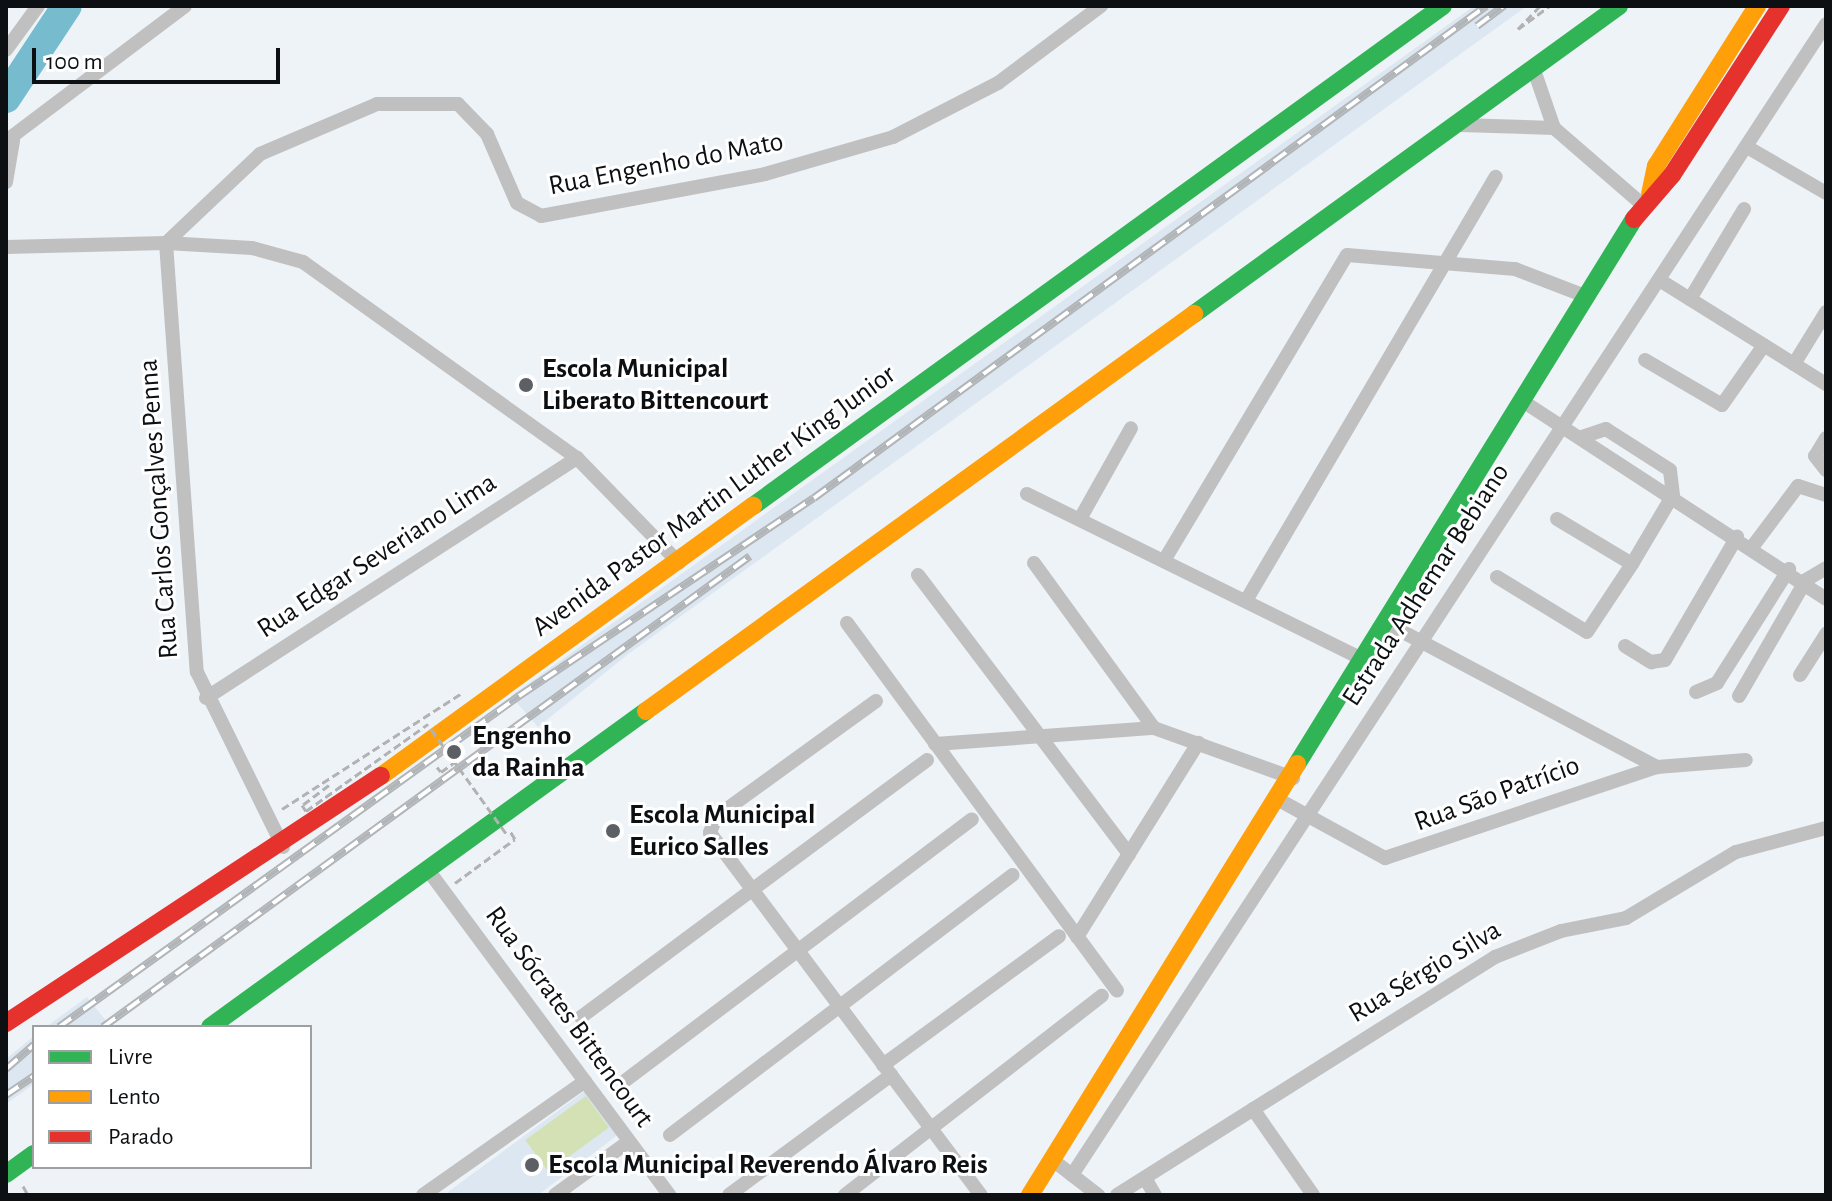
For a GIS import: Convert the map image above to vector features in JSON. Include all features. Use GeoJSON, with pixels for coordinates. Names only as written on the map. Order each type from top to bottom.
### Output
{"type":"FeatureCollection","features":[{"type":"Feature","properties":{"kind":"main road","name":"Avenida Pastor Martin Luther King Junior"},"geometry":{"type":"LineString","coordinates":[[6,1023],[283,847],[679,563],[1443,6]]}},
{"type":"Feature","properties":{"kind":"main road"},"geometry":{"type":"LineString","coordinates":[[213,1025],[1460,125],[1619,6]]}},
{"type":"Feature","properties":{"kind":"main road","name":"Estrada Adhemar Bebiano"},"geometry":{"type":"LineString","coordinates":[[1030,1195],[1293,778],[1524,402],[1646,199],[1656,166],[1757,6]]}},
{"type":"Feature","properties":{"kind":"main road","name":"Estrada Adhemar Bebiano"},"geometry":{"type":"LineString","coordinates":[[1646,199],[1672,175],[1781,6]]}},
{"type":"Feature","properties":{"kind":"main road"},"geometry":{"type":"LineString","coordinates":[[6,1174],[32,1155]]}},
{"type":"Feature","properties":{"kind":"street"},"geometry":{"type":"LineString","coordinates":[[6,50],[38,6]]}},
{"type":"Feature","properties":{"kind":"street"},"geometry":{"type":"LineString","coordinates":[[6,182],[9,141],[185,6]]}},
{"type":"Feature","properties":{"kind":"street","name":"Rua Engenho do Mato"},"geometry":{"type":"LineString","coordinates":[[166,243],[260,154],[377,104],[458,104],[487,134],[517,203],[541,216],[765,174],[893,137],[998,83],[1101,6]]}},
{"type":"Feature","properties":{"kind":"street","name":"Estrada Adhemar Bebiano"},"geometry":{"type":"LineString","coordinates":[[1072,1175],[1661,281],[1826,24]]}},
{"type":"Feature","properties":{"kind":"street"},"geometry":{"type":"LineString","coordinates":[[1534,70],[1554,128],[1646,199]]}},
{"type":"Feature","properties":{"kind":"street"},"geometry":{"type":"LineString","coordinates":[[1460,125],[1554,128]]}},
{"type":"Feature","properties":{"kind":"street"},"geometry":{"type":"LineString","coordinates":[[1747,147],[1826,193]]}},
{"type":"Feature","properties":{"kind":"street"},"geometry":{"type":"LineString","coordinates":[[1247,599],[1496,177]]}},
{"type":"Feature","properties":{"kind":"street"},"geometry":{"type":"LineString","coordinates":[[1690,299],[1744,209]]}},
{"type":"Feature","properties":{"kind":"street"},"geometry":{"type":"LineString","coordinates":[[6,247],[166,243],[252,248],[303,262],[577,458],[679,563]]}},
{"type":"Feature","properties":{"kind":"street","name":"Rua Carlos Gonçalves Penna"},"geometry":{"type":"LineString","coordinates":[[166,243],[192,644],[206,698],[283,847]]}},
{"type":"Feature","properties":{"kind":"street"},"geometry":{"type":"LineString","coordinates":[[1165,559],[1341,260],[1354,251],[1541,275],[1588,297]]}},
{"type":"Feature","properties":{"kind":"street"},"geometry":{"type":"LineString","coordinates":[[1661,281],[1826,384]]}},
{"type":"Feature","properties":{"kind":"street"},"geometry":{"type":"LineString","coordinates":[[1794,364],[1826,312]]}},
{"type":"Feature","properties":{"kind":"street"},"geometry":{"type":"LineString","coordinates":[[1645,360],[1722,405],[1764,345]]}},
{"type":"Feature","properties":{"kind":"street"},"geometry":{"type":"LineString","coordinates":[[1524,402],[1806,580],[1826,599]]}},
{"type":"Feature","properties":{"kind":"street"},"geometry":{"type":"LineString","coordinates":[[1080,519],[1131,428]]}},
{"type":"Feature","properties":{"kind":"street"},"geometry":{"type":"LineString","coordinates":[[1497,577],[1587,632],[1632,564],[1673,495],[1666,465],[1606,429],[1581,437]]}},
{"type":"Feature","properties":{"kind":"street"},"geometry":{"type":"LineString","coordinates":[[1826,438],[1815,456],[1826,470]]}},
{"type":"Feature","properties":{"kind":"street","name":"Rua Edgar Severiano Lima"},"geometry":{"type":"LineString","coordinates":[[206,698],[577,458]]}},
{"type":"Feature","properties":{"kind":"street"},"geometry":{"type":"LineString","coordinates":[[1753,546],[1798,486],[1826,495]]}},
{"type":"Feature","properties":{"kind":"street"},"geometry":{"type":"LineString","coordinates":[[1027,494],[1247,599],[1365,660]]}},
{"type":"Feature","properties":{"kind":"street"},"geometry":{"type":"LineString","coordinates":[[1557,519],[1632,564]]}},
{"type":"Feature","properties":{"kind":"street"},"geometry":{"type":"LineString","coordinates":[[1625,646],[1651,662],[1665,660],[1737,537]]}},
{"type":"Feature","properties":{"kind":"street"},"geometry":{"type":"LineString","coordinates":[[1034,563],[1154,728]]}},
{"type":"Feature","properties":{"kind":"street"},"geometry":{"type":"LineString","coordinates":[[1739,696],[1806,580],[1826,568]]}},
{"type":"Feature","properties":{"kind":"street"},"geometry":{"type":"LineString","coordinates":[[1696,692],[1717,683],[1789,569]]}},
{"type":"Feature","properties":{"kind":"street"},"geometry":{"type":"LineString","coordinates":[[918,575],[1129,854]]}},
{"type":"Feature","properties":{"kind":"street"},"geometry":{"type":"LineString","coordinates":[[847,623],[1117,991]]}},
{"type":"Feature","properties":{"kind":"street"},"geometry":{"type":"LineString","coordinates":[[1388,624],[1657,767]]}},
{"type":"Feature","properties":{"kind":"street"},"geometry":{"type":"LineString","coordinates":[[1800,675],[1826,634]]}},
{"type":"Feature","properties":{"kind":"street"},"geometry":{"type":"LineString","coordinates":[[876,701],[711,822],[710,833],[981,1195]]}},
{"type":"Feature","properties":{"kind":"street"},"geometry":{"type":"LineString","coordinates":[[935,744],[1035,732],[1154,728],[1293,778]]}},
{"type":"Feature","properties":{"kind":"street"},"geometry":{"type":"LineString","coordinates":[[1077,937],[1198,743]]}},
{"type":"Feature","properties":{"kind":"street"},"geometry":{"type":"LineString","coordinates":[[581,1017],[927,760]]}},
{"type":"Feature","properties":{"kind":"street","name":"Rua São Patrício"},"geometry":{"type":"LineString","coordinates":[[1279,800],[1366,854],[1406,855],[1511,811],[1657,767],[1746,760]]}},
{"type":"Feature","properties":{"kind":"street"},"geometry":{"type":"LineString","coordinates":[[626,1080],[972,819]]}},
{"type":"Feature","properties":{"kind":"street","name":"Rua Sérgio Silva"},"geometry":{"type":"LineString","coordinates":[[1117,1195],[1521,944],[1626,918],[1736,852],[1826,828]]}},
{"type":"Feature","properties":{"kind":"street","name":"Rua Sócrates Bittencourt"},"geometry":{"type":"LineString","coordinates":[[428,870],[669,1195]]}},
{"type":"Feature","properties":{"kind":"street"},"geometry":{"type":"LineString","coordinates":[[670,1135],[1013,875]]}},
{"type":"Feature","properties":{"kind":"street"},"geometry":{"type":"LineString","coordinates":[[729,1195],[1059,936]]}},
{"type":"Feature","properties":{"kind":"street"},"geometry":{"type":"LineString","coordinates":[[845,1195],[933,1130],[1102,996]]}},
{"type":"Feature","properties":{"kind":"street"},"geometry":{"type":"LineString","coordinates":[[423,1195],[585,1081]]}},
{"type":"Feature","properties":{"kind":"street"},"geometry":{"type":"LineString","coordinates":[[1253,1109],[1313,1195]]}},
{"type":"Feature","properties":{"kind":"street"},"geometry":{"type":"LineString","coordinates":[[555,1195],[628,1142]]}},
{"type":"Feature","properties":{"kind":"street"},"geometry":{"type":"LineString","coordinates":[[1054,1161],[1098,1195]]}},
{"type":"Feature","properties":{"kind":"street"},"geometry":{"type":"LineString","coordinates":[[1145,1178],[1155,1195]]}},
{"type":"Feature","properties":{"kind":"path"},"geometry":{"type":"LineString","coordinates":[[1540,6],[1518,29],[1550,6]]}},
{"type":"Feature","properties":{"kind":"path"},"geometry":{"type":"LineString","coordinates":[[428,724],[306,811],[302,805],[459,689],[464,696]]}},
{"type":"Feature","properties":{"kind":"path"},"geometry":{"type":"LineString","coordinates":[[431,729],[508,836],[443,882],[448,888],[515,839],[500,816]]}},
{"type":"Feature","properties":{"kind":"path"},"geometry":{"type":"LineString","coordinates":[[437,767],[441,772],[455,762]]}},
{"type":"Feature","properties":{"kind":"path"},"geometry":{"type":"LineString","coordinates":[[269,818],[325,779],[329,785]]}},
{"type":"Feature","properties":{"kind":"shaded area"},"geometry":{"type":"Polygon","coordinates":[[[1474,6],[1527,6],[627,655],[538,727],[511,696],[1474,6]]]}},
{"type":"Feature","properties":{"kind":"shaded area"},"geometry":{"type":"Polygon","coordinates":[[[87,997],[109,1025],[49,1025],[87,997]]]}},
{"type":"Feature","properties":{"kind":"shaded area"},"geometry":{"type":"Polygon","coordinates":[[[32,1038],[32,1085],[6,1104],[6,1059],[32,1038]]]}},
{"type":"Feature","properties":{"kind":"shaded area","name":"Escola Municipal Reverendo Álvaro Reis"},"geometry":{"type":"Polygon","coordinates":[[[586,1090],[619,1134],[538,1195],[444,1195],[586,1090]]]}},
{"type":"Feature","properties":{"kind":"green space"},"geometry":{"type":"Polygon","coordinates":[[[586,1096],[609,1128],[548,1172],[525,1140],[586,1096]]]}},
{"type":"Feature","properties":{"kind":"waterway"},"geometry":{"type":"LineString","coordinates":[[6,98],[67,6]]}},
{"type":"Feature","properties":{"kind":"railway"},"geometry":{"type":"LineString","coordinates":[[62,1025],[519,696],[814,498],[1486,6]]}},
{"type":"Feature","properties":{"kind":"railway"},"geometry":{"type":"LineString","coordinates":[[1477,26],[1504,6]]}},
{"type":"Feature","properties":{"kind":"railway"},"geometry":{"type":"LineString","coordinates":[[106,1025],[750,556]]}},
{"type":"Feature","properties":{"kind":"railway"},"geometry":{"type":"LineString","coordinates":[[6,1069],[32,1047]]}},
{"type":"Feature","properties":{"kind":"railway"},"geometry":{"type":"LineString","coordinates":[[6,1095],[32,1077]]}},
{"type":"Feature","properties":{"kind":"traffic: fast"},"geometry":{"type":"LineString","coordinates":[[753,506],[1443,6]]}},
{"type":"Feature","properties":{"kind":"traffic: fast"},"geometry":{"type":"LineString","coordinates":[[1194,314],[1619,6]]}},
{"type":"Feature","properties":{"kind":"traffic: fast"},"geometry":{"type":"LineString","coordinates":[[1297,764],[1634,219]]}},
{"type":"Feature","properties":{"kind":"traffic: fast"},"geometry":{"type":"LineString","coordinates":[[213,1025],[646,711]]}},
{"type":"Feature","properties":{"kind":"traffic: fast"},"geometry":{"type":"LineString","coordinates":[[6,1174],[32,1155]]}},
{"type":"Feature","properties":{"kind":"traffic: slow"},"geometry":{"type":"LineString","coordinates":[[1650,194],[1656,166],[1757,6]]}},
{"type":"Feature","properties":{"kind":"traffic: slow"},"geometry":{"type":"LineString","coordinates":[[646,711],[1194,314]]}},
{"type":"Feature","properties":{"kind":"traffic: slow"},"geometry":{"type":"LineString","coordinates":[[381,776],[753,506]]}},
{"type":"Feature","properties":{"kind":"traffic: slow"},"geometry":{"type":"LineString","coordinates":[[1030,1195],[1297,764]]}},
{"type":"Feature","properties":{"kind":"traffic: jam"},"geometry":{"type":"LineString","coordinates":[[1634,219],[1672,175],[1781,6]]}},
{"type":"Feature","properties":{"kind":"traffic: jam"},"geometry":{"type":"LineString","coordinates":[[6,1023],[381,776]]}},
{"type":"Feature","properties":{"kind":"place","name":"Escola Municipal Liberato Bittencourt"},"geometry":{"type":"Point","coordinates":[526,385]}},
{"type":"Feature","properties":{"kind":"place","name":"Engenho da Rainha"},"geometry":{"type":"Point","coordinates":[454,752]}},
{"type":"Feature","properties":{"kind":"place","name":"Escola Municipal Eurico Salles"},"geometry":{"type":"Point","coordinates":[613,831]}},
{"type":"Feature","properties":{"kind":"place","name":"Escola Municipal Reverendo Álvaro Reis"},"geometry":{"type":"Point","coordinates":[532,1165]}}]}
